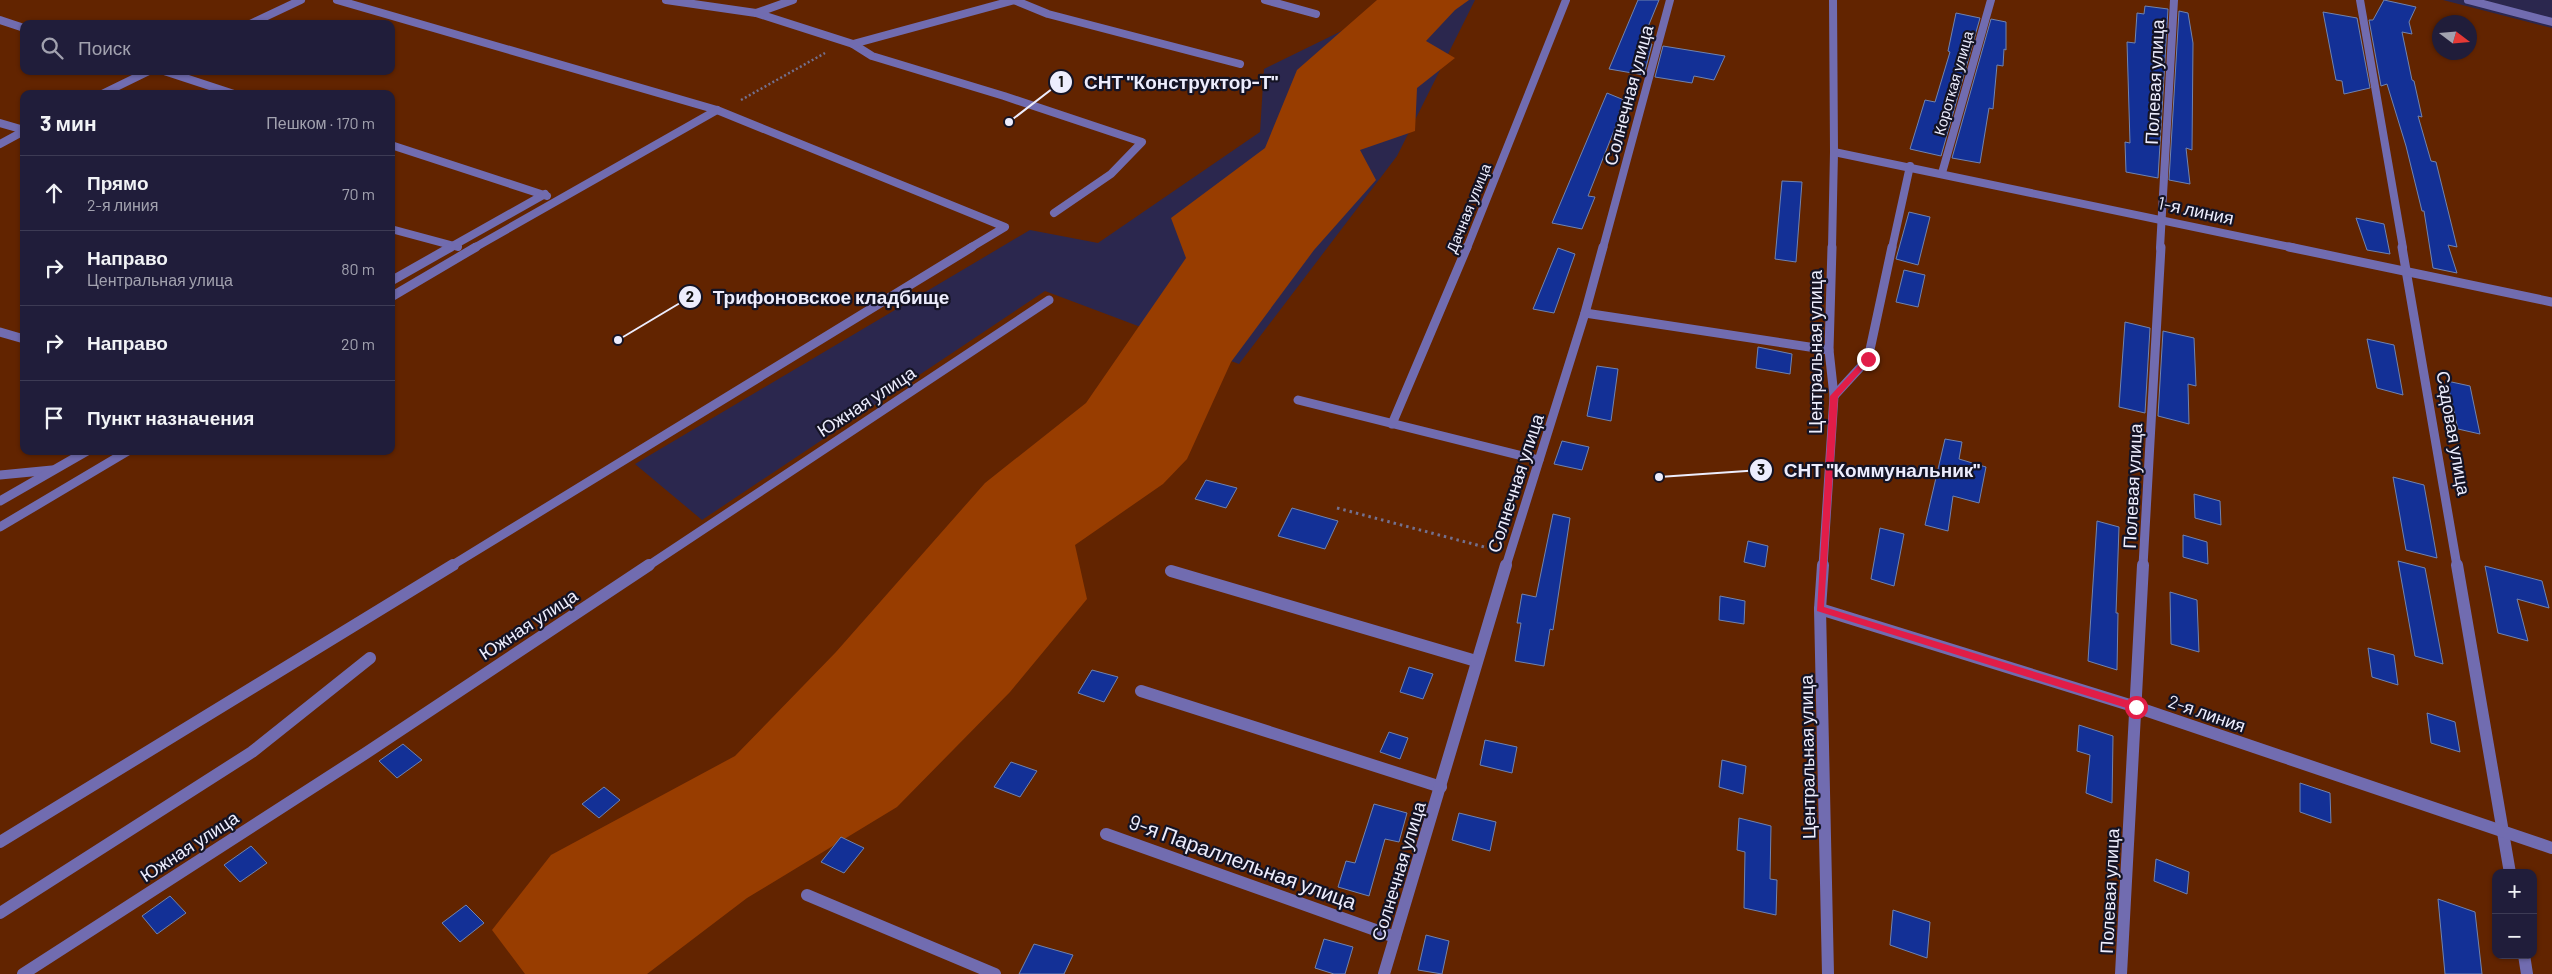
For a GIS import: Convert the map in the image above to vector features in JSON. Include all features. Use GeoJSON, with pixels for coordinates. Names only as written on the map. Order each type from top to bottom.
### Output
{"type":"FeatureCollection","features":[{"type":"Feature","properties":{"kind":"street"},"geometry":{"type":"LineString","coordinates":[[258,20],[301,0]]}},
{"type":"Feature","properties":{"kind":"street"},"geometry":{"type":"LineString","coordinates":[[0,842],[1005,227],[719,111],[337,0]]}},
{"type":"Feature","properties":{"kind":"street"},"geometry":{"type":"LineString","coordinates":[[666,0],[756,13],[845,41],[872,56],[1004,96],[1142,142],[1110,174],[1054,213]]}},
{"type":"Feature","properties":{"kind":"street"},"geometry":{"type":"LineString","coordinates":[[756,13],[793,0]]}},
{"type":"Feature","properties":{"kind":"street"},"geometry":{"type":"LineString","coordinates":[[853,44],[1015,0],[1048,14],[1240,64]]}},
{"type":"Feature","properties":{"kind":"street"},"geometry":{"type":"LineString","coordinates":[[1265,0],[1316,14]]}},
{"type":"Feature","properties":{"kind":"street","name":"Дачная улица"},"geometry":{"type":"LineString","coordinates":[[1392,424],[1450,290],[1566,0]]}},
{"type":"Feature","properties":{"kind":"street","name":"Солнечная улица"},"geometry":{"type":"LineString","coordinates":[[1384,974],[1441,787],[1476,661],[1585,313],[1670,0]]}},
{"type":"Feature","properties":{"kind":"street","name":"Центральная улица"},"geometry":{"type":"LineString","coordinates":[[1828,974],[1820,609],[1834,396],[1829,350],[1834,152],[1833,0]]}},
{"type":"Feature","properties":{"kind":"street","name":"Короткая улица"},"geometry":{"type":"LineString","coordinates":[[1942,173],[1991,0]]}},
{"type":"Feature","properties":{"kind":"street","name":"Полевая улица"},"geometry":{"type":"LineString","coordinates":[[2121,974],[2174,0]]}},
{"type":"Feature","properties":{"kind":"street","name":"Садовая улица"},"geometry":{"type":"LineString","coordinates":[[2360,0],[2408,270],[2509,869]]}},
{"type":"Feature","properties":{"kind":"street"},"geometry":{"type":"LineString","coordinates":[[2468,0],[2552,22]]}},
{"type":"Feature","properties":{"kind":"street"},"geometry":{"type":"LineString","coordinates":[[0,20],[20,27]]}},
{"type":"Feature","properties":{"kind":"street"},"geometry":{"type":"LineString","coordinates":[[110,90],[141,75]]}},
{"type":"Feature","properties":{"kind":"street"},"geometry":{"type":"LineString","coordinates":[[176,75],[222,90]]}},
{"type":"Feature","properties":{"kind":"street"},"geometry":{"type":"LineString","coordinates":[[395,295],[553,202],[719,111]]}},
{"type":"Feature","properties":{"kind":"street"},"geometry":{"type":"LineString","coordinates":[[0,123],[20,130]]}},
{"type":"Feature","properties":{"kind":"street"},"geometry":{"type":"LineString","coordinates":[[0,144],[20,133]]}},
{"type":"Feature","properties":{"kind":"street"},"geometry":{"type":"LineString","coordinates":[[395,146],[545,194],[553,202]]}},
{"type":"Feature","properties":{"kind":"street","name":"1-я линия"},"geometry":{"type":"LineString","coordinates":[[1834,152],[1910,166],[2408,270],[2552,302]]}},
{"type":"Feature","properties":{"kind":"street"},"geometry":{"type":"LineString","coordinates":[[1834,396],[1868,359],[1910,166]]}},
{"type":"Feature","properties":{"kind":"street"},"geometry":{"type":"LineString","coordinates":[[395,280],[545,194]]}},
{"type":"Feature","properties":{"kind":"street"},"geometry":{"type":"LineString","coordinates":[[395,230],[470,251]]}},
{"type":"Feature","properties":{"kind":"street","name":"Южная улица"},"geometry":{"type":"LineString","coordinates":[[23,974],[366,753],[1049,300]]}},
{"type":"Feature","properties":{"kind":"street"},"geometry":{"type":"LineString","coordinates":[[1585,313],[1829,350]]}},
{"type":"Feature","properties":{"kind":"street"},"geometry":{"type":"LineString","coordinates":[[0,332],[20,338]]}},
{"type":"Feature","properties":{"kind":"street"},"geometry":{"type":"LineString","coordinates":[[1298,400],[1539,460]]}},
{"type":"Feature","properties":{"kind":"street"},"geometry":{"type":"LineString","coordinates":[[0,502],[80,455]]}},
{"type":"Feature","properties":{"kind":"street"},"geometry":{"type":"LineString","coordinates":[[0,527],[121,455]]}},
{"type":"Feature","properties":{"kind":"street"},"geometry":{"type":"LineString","coordinates":[[0,475],[55,470]]}},
{"type":"Feature","properties":{"kind":"street"},"geometry":{"type":"LineString","coordinates":[[1171,571],[1476,661]]}},
{"type":"Feature","properties":{"kind":"street","name":"2-я линия"},"geometry":{"type":"LineString","coordinates":[[1820,609],[2136,707],[2503,833],[2552,848]]}},
{"type":"Feature","properties":{"kind":"street"},"geometry":{"type":"LineString","coordinates":[[0,913],[252,752],[370,658]]}},
{"type":"Feature","properties":{"kind":"street"},"geometry":{"type":"LineString","coordinates":[[1141,691],[1441,787]]}},
{"type":"Feature","properties":{"kind":"street","name":"9-я Параллельная улица"},"geometry":{"type":"LineString","coordinates":[[1106,834],[1395,937]]}},
{"type":"Feature","properties":{"kind":"street"},"geometry":{"type":"LineString","coordinates":[[807,895],[994,974]]}},
{"type":"Feature","properties":{"kind":"street"},"geometry":{"type":"LineString","coordinates":[[2525,959],[2527,974]]}},
{"type":"Feature","properties":{"kind":"path"},"geometry":{"type":"LineString","coordinates":[[719,111],[845,41]]}},
{"type":"Feature","properties":{"kind":"path"},"geometry":{"type":"LineString","coordinates":[[1337,508],[1510,553]]}},
{"type":"Feature","properties":{"kind":"shaded area"},"geometry":{"type":"Polygon","coordinates":[[[0,0],[1405,0],[1264,69],[1260,132],[1098,243],[1030,230],[635,464],[702,520],[1045,291],[1239,364],[1397,156],[1475,0],[2443,0],[2552,28],[2552,974],[0,974],[0,0]]]}},
{"type":"Feature","properties":{"kind":"shaded area"},"geometry":{"type":"Polygon","coordinates":[[[1377,0],[1469,0],[1455,10],[1426,41],[1455,58],[1417,88],[1415,131],[1360,150],[1376,180],[1314,250],[1231,362],[1187,459],[1163,484],[1075,545],[1087,599],[1010,692],[897,807],[747,898],[647,974],[525,974],[492,930],[551,855],[735,756],[836,652],[985,483],[1086,403],[1186,258],[1171,218],[1265,148],[1297,70],[1377,0]]]}},
{"type":"Feature","properties":{"kind":"building"},"geometry":{"type":"Polygon","coordinates":[[[1638,0],[1659,0],[1643,39],[1644,43],[1652,44],[1644,75],[1609,69],[1638,0]]]}},
{"type":"Feature","properties":{"kind":"building"},"geometry":{"type":"Polygon","coordinates":[[[2384,0],[2416,7],[2409,22],[2412,34],[2402,32],[2422,117],[2418,116],[2431,161],[2436,162],[2457,247],[2448,245],[2457,273],[2433,268],[2424,211],[2422,211],[2406,146],[2387,84],[2381,86],[2369,20],[2373,20],[2384,0]]]}},
{"type":"Feature","properties":{"kind":"building"},"geometry":{"type":"Polygon","coordinates":[[[2145,6],[2168,9],[2158,178],[2126,172],[2125,142],[2130,143],[2127,42],[2135,43],[2137,13],[2144,14],[2145,6]]]}},
{"type":"Feature","properties":{"kind":"building"},"geometry":{"type":"Polygon","coordinates":[[[2179,11],[2188,13],[2193,43],[2192,150],[2186,148],[2190,184],[2169,180],[2179,11]]]}},
{"type":"Feature","properties":{"kind":"building"},"geometry":{"type":"Polygon","coordinates":[[[2323,12],[2357,18],[2370,88],[2344,94],[2342,81],[2336,80],[2323,12]]]}},
{"type":"Feature","properties":{"kind":"building"},"geometry":{"type":"Polygon","coordinates":[[[1956,13],[1980,18],[1941,156],[1910,149],[1925,100],[1935,102],[1950,52],[1948,51],[1956,13]]]}},
{"type":"Feature","properties":{"kind":"building"},"geometry":{"type":"Polygon","coordinates":[[[1991,19],[2006,22],[2006,50],[2004,49],[2003,66],[1997,65],[1993,109],[1989,108],[1980,163],[1952,158],[1991,19]]]}},
{"type":"Feature","properties":{"kind":"building"},"geometry":{"type":"Polygon","coordinates":[[[1663,46],[1725,56],[1714,80],[1694,76],[1692,83],[1655,77],[1663,46]]]}},
{"type":"Feature","properties":{"kind":"building"},"geometry":{"type":"Polygon","coordinates":[[[1607,93],[1624,100],[1619,113],[1621,113],[1588,196],[1595,197],[1582,229],[1552,223],[1607,93]]]}},
{"type":"Feature","properties":{"kind":"building"},"geometry":{"type":"Polygon","coordinates":[[[1782,181],[1802,182],[1796,262],[1775,259],[1782,181]]]}},
{"type":"Feature","properties":{"kind":"building"},"geometry":{"type":"Polygon","coordinates":[[[1909,212],[1930,217],[1918,265],[1896,259],[1909,212]]]}},
{"type":"Feature","properties":{"kind":"building"},"geometry":{"type":"Polygon","coordinates":[[[2356,218],[2384,224],[2390,254],[2367,250],[2356,218]]]}},
{"type":"Feature","properties":{"kind":"building"},"geometry":{"type":"Polygon","coordinates":[[[1558,248],[1575,254],[1554,313],[1533,309],[1558,248]]]}},
{"type":"Feature","properties":{"kind":"building"},"geometry":{"type":"Polygon","coordinates":[[[1904,270],[1925,275],[1918,307],[1896,302],[1904,270]]]}},
{"type":"Feature","properties":{"kind":"building"},"geometry":{"type":"Polygon","coordinates":[[[2125,322],[2150,328],[2145,413],[2119,407],[2125,322]]]}},
{"type":"Feature","properties":{"kind":"building"},"geometry":{"type":"Polygon","coordinates":[[[2163,331],[2194,338],[2196,386],[2188,384],[2189,424],[2158,416],[2163,331]]]}},
{"type":"Feature","properties":{"kind":"building"},"geometry":{"type":"Polygon","coordinates":[[[2367,339],[2394,345],[2403,395],[2377,388],[2367,339]]]}},
{"type":"Feature","properties":{"kind":"building"},"geometry":{"type":"Polygon","coordinates":[[[1758,347],[1792,354],[1790,374],[1756,368],[1758,347]]]}},
{"type":"Feature","properties":{"kind":"building"},"geometry":{"type":"Polygon","coordinates":[[[1597,366],[1618,369],[1611,421],[1587,416],[1597,366]]]}},
{"type":"Feature","properties":{"kind":"building"},"geometry":{"type":"Polygon","coordinates":[[[2447,381],[2470,386],[2480,434],[2458,429],[2447,381]]]}},
{"type":"Feature","properties":{"kind":"building"},"geometry":{"type":"Polygon","coordinates":[[[1945,439],[1962,442],[1959,459],[1986,467],[1979,503],[1953,496],[1948,531],[1925,525],[1945,439]]]}},
{"type":"Feature","properties":{"kind":"building"},"geometry":{"type":"Polygon","coordinates":[[[1562,441],[1589,447],[1582,470],[1554,464],[1562,441]]]}},
{"type":"Feature","properties":{"kind":"building"},"geometry":{"type":"Polygon","coordinates":[[[2393,477],[2424,485],[2437,558],[2406,550],[2393,477]]]}},
{"type":"Feature","properties":{"kind":"building"},"geometry":{"type":"Polygon","coordinates":[[[1206,480],[1237,488],[1226,508],[1195,499],[1206,480]]]}},
{"type":"Feature","properties":{"kind":"building"},"geometry":{"type":"Polygon","coordinates":[[[2194,494],[2220,501],[2221,525],[2195,518],[2194,494]]]}},
{"type":"Feature","properties":{"kind":"building"},"geometry":{"type":"Polygon","coordinates":[[[1292,508],[1338,521],[1325,549],[1278,536],[1292,508]]]}},
{"type":"Feature","properties":{"kind":"building"},"geometry":{"type":"Polygon","coordinates":[[[1553,514],[1570,518],[1553,630],[1550,629],[1544,666],[1515,661],[1521,623],[1517,623],[1522,594],[1536,597],[1553,514]]]}},
{"type":"Feature","properties":{"kind":"building"},"geometry":{"type":"Polygon","coordinates":[[[2097,521],[2119,527],[2116,613],[2118,613],[2117,670],[2088,661],[2097,521]]]}},
{"type":"Feature","properties":{"kind":"building"},"geometry":{"type":"Polygon","coordinates":[[[1880,528],[1904,534],[1894,586],[1871,579],[1880,528]]]}},
{"type":"Feature","properties":{"kind":"building"},"geometry":{"type":"Polygon","coordinates":[[[2183,535],[2207,542],[2208,564],[2183,557],[2183,535]]]}},
{"type":"Feature","properties":{"kind":"building"},"geometry":{"type":"Polygon","coordinates":[[[1748,541],[1768,546],[1765,567],[1744,562],[1748,541]]]}},
{"type":"Feature","properties":{"kind":"building"},"geometry":{"type":"Polygon","coordinates":[[[2398,561],[2425,568],[2443,664],[2415,656],[2398,561]]]}},
{"type":"Feature","properties":{"kind":"building"},"geometry":{"type":"Polygon","coordinates":[[[2485,566],[2542,581],[2549,608],[2517,599],[2528,641],[2498,633],[2485,566]]]}},
{"type":"Feature","properties":{"kind":"building"},"geometry":{"type":"Polygon","coordinates":[[[2170,592],[2197,600],[2199,652],[2171,644],[2170,592]]]}},
{"type":"Feature","properties":{"kind":"building"},"geometry":{"type":"Polygon","coordinates":[[[1720,596],[1745,601],[1744,624],[1719,620],[1720,596]]]}},
{"type":"Feature","properties":{"kind":"building"},"geometry":{"type":"Polygon","coordinates":[[[2368,648],[2394,655],[2398,685],[2372,677],[2368,648]]]}},
{"type":"Feature","properties":{"kind":"building"},"geometry":{"type":"Polygon","coordinates":[[[1409,667],[1433,674],[1423,699],[1400,692],[1409,667]]]}},
{"type":"Feature","properties":{"kind":"building"},"geometry":{"type":"Polygon","coordinates":[[[1092,670],[1118,677],[1104,702],[1078,693],[1092,670]]]}},
{"type":"Feature","properties":{"kind":"building"},"geometry":{"type":"Polygon","coordinates":[[[2427,713],[2455,722],[2460,752],[2431,743],[2427,713]]]}},
{"type":"Feature","properties":{"kind":"building"},"geometry":{"type":"Polygon","coordinates":[[[2079,725],[2113,736],[2112,803],[2086,793],[2090,755],[2077,751],[2079,725]]]}},
{"type":"Feature","properties":{"kind":"building"},"geometry":{"type":"Polygon","coordinates":[[[1389,732],[1408,738],[1400,759],[1380,752],[1389,732]]]}},
{"type":"Feature","properties":{"kind":"building"},"geometry":{"type":"Polygon","coordinates":[[[1485,740],[1517,747],[1512,773],[1480,765],[1485,740]]]}},
{"type":"Feature","properties":{"kind":"building"},"geometry":{"type":"Polygon","coordinates":[[[403,744],[422,760],[397,778],[379,761],[403,744]]]}},
{"type":"Feature","properties":{"kind":"building"},"geometry":{"type":"Polygon","coordinates":[[[1722,760],[1746,766],[1743,794],[1719,787],[1722,760]]]}},
{"type":"Feature","properties":{"kind":"building"},"geometry":{"type":"Polygon","coordinates":[[[1011,762],[1037,771],[1020,797],[994,787],[1011,762]]]}},
{"type":"Feature","properties":{"kind":"building"},"geometry":{"type":"Polygon","coordinates":[[[2300,783],[2330,793],[2331,823],[2300,812],[2300,783]]]}},
{"type":"Feature","properties":{"kind":"building"},"geometry":{"type":"Polygon","coordinates":[[[604,787],[620,800],[599,818],[582,804],[604,787]]]}},
{"type":"Feature","properties":{"kind":"building"},"geometry":{"type":"Polygon","coordinates":[[[1374,804],[1407,813],[1399,842],[1385,839],[1369,896],[1338,887],[1346,861],[1355,863],[1374,804]]]}},
{"type":"Feature","properties":{"kind":"building"},"geometry":{"type":"Polygon","coordinates":[[[1459,813],[1496,822],[1490,851],[1452,840],[1459,813]]]}},
{"type":"Feature","properties":{"kind":"building"},"geometry":{"type":"Polygon","coordinates":[[[1739,818],[1771,826],[1770,879],[1777,880],[1776,915],[1744,908],[1745,852],[1737,850],[1739,818]]]}},
{"type":"Feature","properties":{"kind":"building"},"geometry":{"type":"Polygon","coordinates":[[[841,837],[864,848],[844,873],[821,862],[841,837]]]}},
{"type":"Feature","properties":{"kind":"building"},"geometry":{"type":"Polygon","coordinates":[[[251,846],[267,863],[240,882],[224,865],[251,846]]]}},
{"type":"Feature","properties":{"kind":"building"},"geometry":{"type":"Polygon","coordinates":[[[2156,859],[2189,872],[2187,894],[2154,881],[2156,859]]]}},
{"type":"Feature","properties":{"kind":"building"},"geometry":{"type":"Polygon","coordinates":[[[170,896],[186,913],[157,934],[142,916],[170,896]]]}},
{"type":"Feature","properties":{"kind":"building"},"geometry":{"type":"Polygon","coordinates":[[[2438,899],[2475,912],[2482,974],[2445,974],[2438,899]]]}},
{"type":"Feature","properties":{"kind":"building"},"geometry":{"type":"Polygon","coordinates":[[[466,905],[484,923],[460,942],[442,923],[466,905]]]}},
{"type":"Feature","properties":{"kind":"building"},"geometry":{"type":"Polygon","coordinates":[[[1893,910],[1930,922],[1927,958],[1890,945],[1893,910]]]}},
{"type":"Feature","properties":{"kind":"building"},"geometry":{"type":"Polygon","coordinates":[[[1426,935],[1449,941],[1442,974],[1418,970],[1426,935]]]}},
{"type":"Feature","properties":{"kind":"building"},"geometry":{"type":"Polygon","coordinates":[[[1324,939],[1353,947],[1345,974],[1334,974],[1315,968],[1324,939]]]}},
{"type":"Feature","properties":{"kind":"building"},"geometry":{"type":"Polygon","coordinates":[[[1034,944],[1073,955],[1064,974],[1019,974],[1034,944]]]}},
{"type":"Feature","properties":{"kind":"place","name":"СНТ \"Конструктор-Т\""},"geometry":{"type":"Point","coordinates":[1009,122]}},
{"type":"Feature","properties":{"kind":"place","name":"Трифоновское кладбище"},"geometry":{"type":"Point","coordinates":[618,340]}},
{"type":"Feature","properties":{"kind":"place","name":"СНТ \"Коммунальник\""},"geometry":{"type":"Point","coordinates":[1659,477]}},
{"type":"Feature","properties":{"kind":"route"},"geometry":{"type":"LineString","coordinates":[[1868,359],[1834,396],[1820,609],[2136,707]]}}]}
